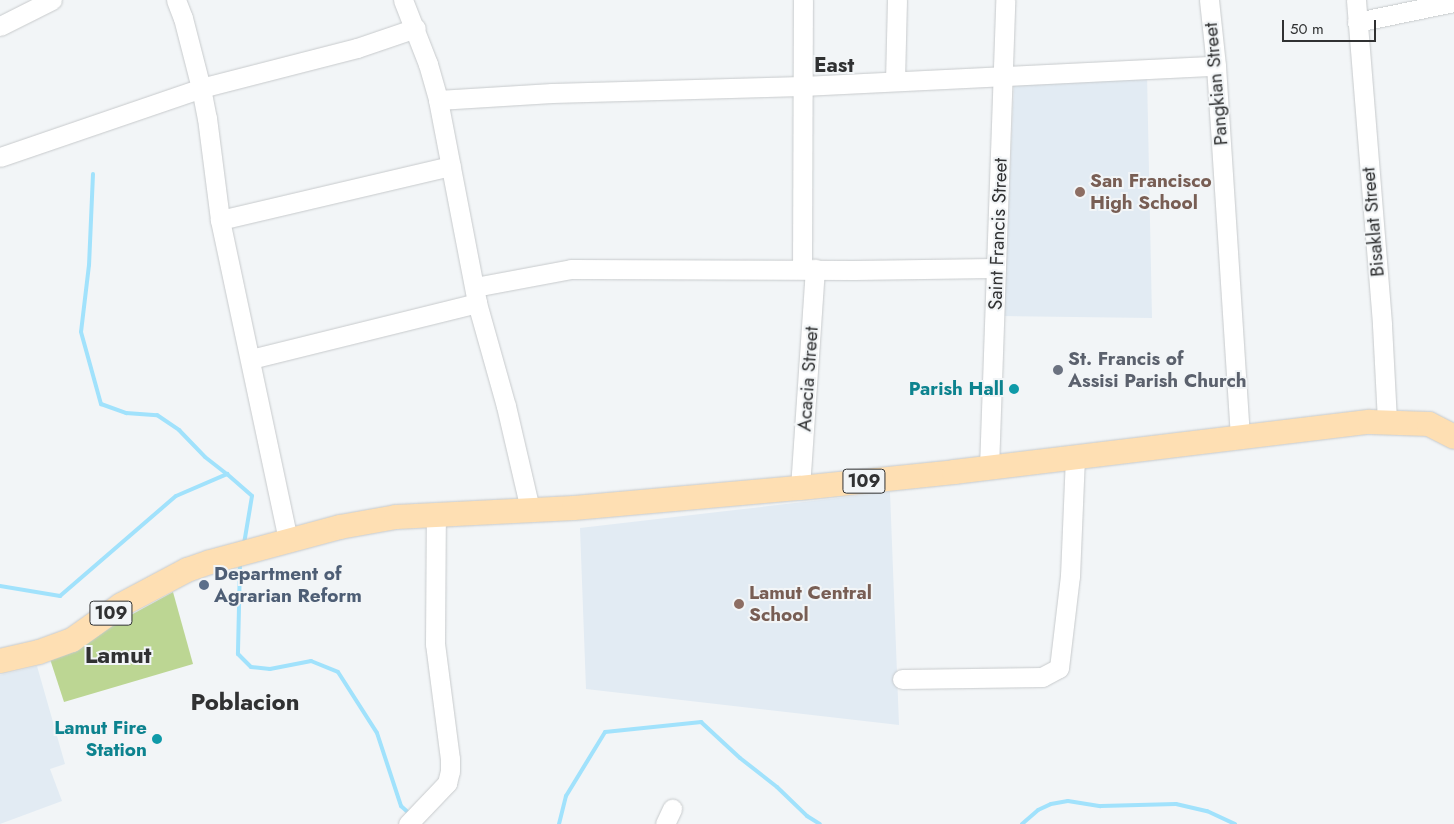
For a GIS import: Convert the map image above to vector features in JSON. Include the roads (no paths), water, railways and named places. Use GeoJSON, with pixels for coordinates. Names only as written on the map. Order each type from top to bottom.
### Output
{"type":"FeatureCollection","features":[{"type":"Feature","properties":{"kind":"main road","name":"109"},"geometry":{"type":"LineString","coordinates":[[0,661],[72,640],[121,605],[175,575],[220,559],[340,527],[396,517],[574,508],[800,488],[1387,422],[1429,424],[1452,435]]}},
{"type":"Feature","properties":{"kind":"street"},"geometry":{"type":"LineString","coordinates":[[176,0],[183,18],[207,118],[220,220],[251,359],[283,542]]}},
{"type":"Feature","properties":{"kind":"street"},"geometry":{"type":"LineString","coordinates":[[403,0],[416,28],[438,100],[476,295],[506,406],[530,509]]}},
{"type":"Feature","properties":{"kind":"street","name":"Acacia Street"},"geometry":{"type":"LineString","coordinates":[[800,488],[809,269],[802,86],[803,0]]}},
{"type":"Feature","properties":{"kind":"street"},"geometry":{"type":"LineString","coordinates":[[895,81],[897,0]]}},
{"type":"Feature","properties":{"kind":"street","name":"Saint Francis Street"},"geometry":{"type":"LineString","coordinates":[[990,468],[1006,0]]}},
{"type":"Feature","properties":{"kind":"street","name":"Pangkian Street"},"geometry":{"type":"LineString","coordinates":[[1209,0],[1216,66],[1240,438]]}},
{"type":"Feature","properties":{"kind":"street","name":"Bisaklat Street"},"geometry":{"type":"LineString","coordinates":[[1356,0],[1382,325],[1387,422]]}},
{"type":"Feature","properties":{"kind":"street"},"geometry":{"type":"LineString","coordinates":[[0,26],[47,1]]}},
{"type":"Feature","properties":{"kind":"street"},"geometry":{"type":"LineString","coordinates":[[1358,22],[1454,2]]}},
{"type":"Feature","properties":{"kind":"street"},"geometry":{"type":"LineString","coordinates":[[1,155],[201,88],[357,48],[416,28]]}},
{"type":"Feature","properties":{"kind":"street"},"geometry":{"type":"LineString","coordinates":[[438,100],[552,92],[802,86],[1003,78],[1216,66]]}},
{"type":"Feature","properties":{"kind":"street"},"geometry":{"type":"LineString","coordinates":[[220,220],[450,166]]}},
{"type":"Feature","properties":{"kind":"street"},"geometry":{"type":"LineString","coordinates":[[251,359],[571,268],[996,268]]}},
{"type":"Feature","properties":{"kind":"street"},"geometry":{"type":"LineString","coordinates":[[902,679],[1042,677],[1059,668],[1070,576],[1075,457]]}},
{"type":"Feature","properties":{"kind":"street"},"geometry":{"type":"LineString","coordinates":[[408,824],[447,783],[450,771],[435,644],[436,515]]}},
{"type":"Feature","properties":{"kind":"waterway"},"geometry":{"type":"LineString","coordinates":[[93,174],[89,265],[81,332],[101,404],[126,413],[157,415],[179,430],[205,457],[227,474]]}},
{"type":"Feature","properties":{"kind":"waterway"},"geometry":{"type":"LineString","coordinates":[[0,586],[60,596],[176,496],[227,474],[252,496],[244,544]]}},
{"type":"Feature","properties":{"kind":"waterway"},"geometry":{"type":"LineString","coordinates":[[240,563],[238,654],[251,667],[270,669],[311,661],[338,672],[377,733],[401,806],[410,814]]}},
{"type":"Feature","properties":{"kind":"waterway"},"geometry":{"type":"LineString","coordinates":[[559,824],[566,796],[605,732],[701,722],[740,758],[777,787],[807,816],[820,824]]}},
{"type":"Feature","properties":{"kind":"waterway"},"geometry":{"type":"LineString","coordinates":[[1022,824],[1038,810],[1051,804],[1068,801],[1101,806],[1176,804],[1207,811],[1235,824]]}},
{"type":"Feature","properties":{"kind":"place","name":"San Francisco High School"},"geometry":{"type":"Point","coordinates":[1080,192]}},
{"type":"Feature","properties":{"kind":"place","name":"St. Francis of Assisi Parish Church"},"geometry":{"type":"Point","coordinates":[1058,370]}},
{"type":"Feature","properties":{"kind":"place","name":"Parish Hall"},"geometry":{"type":"Point","coordinates":[1014,389]}},
{"type":"Feature","properties":{"kind":"place","name":"Department of Agrarian Reform"},"geometry":{"type":"Point","coordinates":[204,585]}},
{"type":"Feature","properties":{"kind":"place","name":"Lamut Central School"},"geometry":{"type":"Point","coordinates":[739,604]}},
{"type":"Feature","properties":{"kind":"place","name":"Lamut Fire Station"},"geometry":{"type":"Point","coordinates":[157,739]}},
{"type":"Feature","properties":{"kind":"district","name":"East"},"geometry":{"type":"Point","coordinates":[834,65]}},
{"type":"Feature","properties":{"kind":"district","name":"Lamut"},"geometry":{"type":"Point","coordinates":[118,655]}},
{"type":"Feature","properties":{"kind":"district","name":"Poblacion"},"geometry":{"type":"Point","coordinates":[245,702]}}]}
